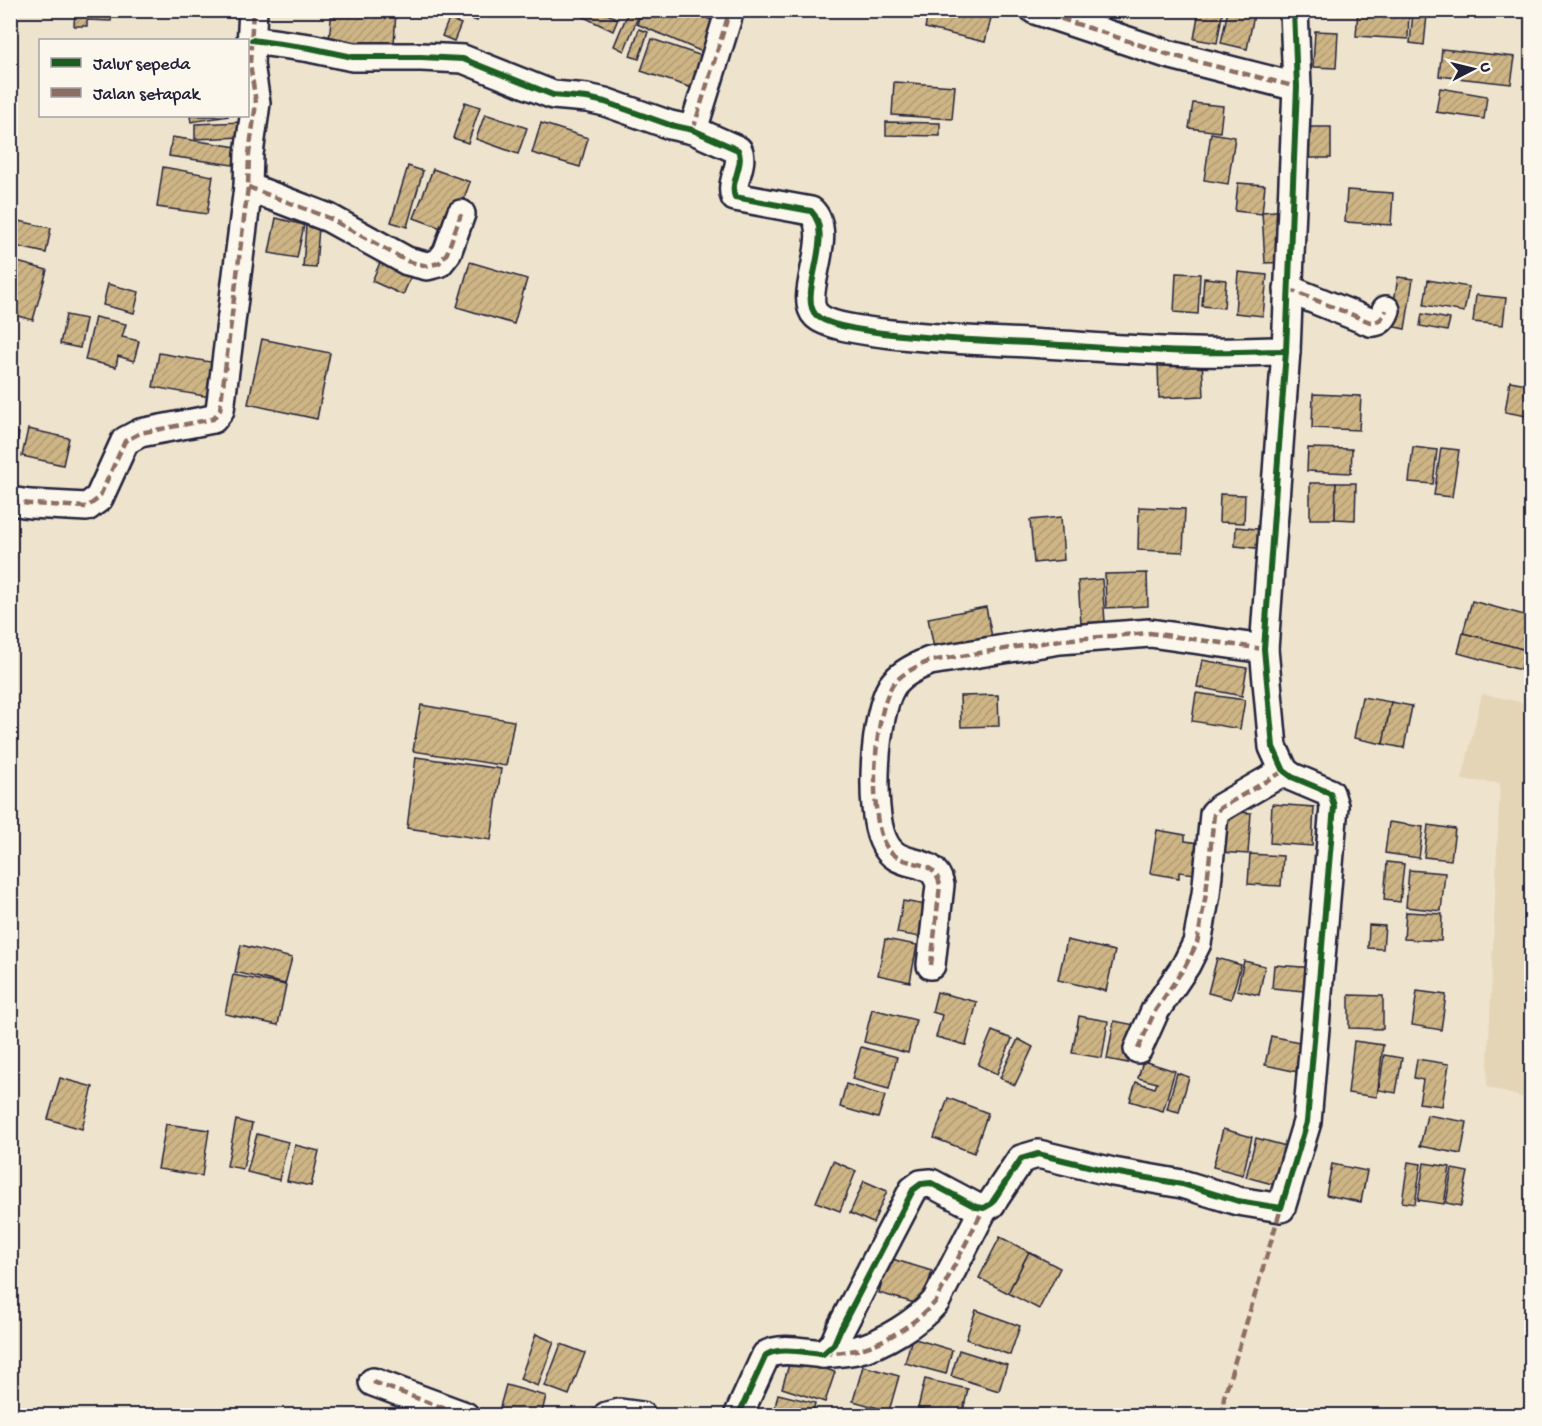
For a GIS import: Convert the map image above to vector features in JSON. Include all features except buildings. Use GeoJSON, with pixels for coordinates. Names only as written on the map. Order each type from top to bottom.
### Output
{"type":"FeatureCollection","features":[{"type":"Feature","properties":{"kind":"street"},"geometry":{"type":"LineString","coordinates":[[10,501],[87,507],[99,498],[125,441],[140,432],[213,419],[220,410],[256,103],[250,64],[253,10]]}},
{"type":"Feature","properties":{"kind":"street"},"geometry":{"type":"LineString","coordinates":[[693,130],[730,10]]}},
{"type":"Feature","properties":{"kind":"street"},"geometry":{"type":"LineString","coordinates":[[1035,10],[1167,54],[1297,87]]}},
{"type":"Feature","properties":{"kind":"street"},"geometry":{"type":"LineString","coordinates":[[738,1416],[766,1355],[785,1351],[823,1354],[858,1350],[876,1344],[925,1314],[936,1301],[984,1208],[991,1204],[1021,1159],[1038,1154],[1113,1172],[1182,1184],[1238,1201],[1281,1208],[1307,1122],[1334,806],[1330,793],[1292,777],[1284,771],[1273,747],[1264,649],[1286,351],[1297,87],[1294,10]]}},
{"type":"Feature","properties":{"kind":"street"},"geometry":{"type":"LineString","coordinates":[[252,40],[353,57],[463,59],[553,95],[604,102],[670,125],[693,130],[740,151],[733,193],[737,199],[811,211],[816,216],[820,236],[810,301],[813,311],[821,320],[846,327],[905,336],[1196,352],[1286,351]]}},
{"type":"Feature","properties":{"kind":"street"},"geometry":{"type":"LineString","coordinates":[[248,186],[329,218],[407,261],[428,266],[439,263],[447,253],[461,214]]}},
{"type":"Feature","properties":{"kind":"street"},"geometry":{"type":"LineString","coordinates":[[1288,289],[1370,322],[1378,321],[1386,310]]}},
{"type":"Feature","properties":{"kind":"street"},"geometry":{"type":"LineString","coordinates":[[931,965],[939,885],[937,874],[930,868],[893,856],[882,840],[874,801],[878,728],[893,686],[914,667],[930,661],[1060,640],[1150,633],[1264,649]]}},
{"type":"Feature","properties":{"kind":"street"},"geometry":{"type":"LineString","coordinates":[[1138,1049],[1155,1011],[1186,965],[1197,943],[1206,894],[1214,814],[1220,808],[1284,771]]}},
{"type":"Feature","properties":{"kind":"street"},"geometry":{"type":"LineString","coordinates":[[823,1354],[834,1344],[913,1190],[921,1184],[931,1183],[976,1207],[984,1208]]}},
{"type":"Feature","properties":{"kind":"street"},"geometry":{"type":"LineString","coordinates":[[373,1382],[465,1416]]}},
{"type":"Feature","properties":{"kind":"street"},"geometry":{"type":"LineString","coordinates":[[607,1416],[620,1413],[642,1416]]}},
{"type":"Feature","properties":{"kind":"shaded area"},"geometry":{"type":"Polygon","coordinates":[[[1482,694],[1531,704],[1531,1100],[1487,1087],[1500,783],[1462,780],[1482,694]]]}},
{"type":"Feature","properties":{"kind":"marked path"},"geometry":{"type":"LineString","coordinates":[[10,501],[87,507],[99,498],[125,441],[140,433],[213,419],[220,410],[248,187],[249,154],[256,103],[250,64],[253,10]]}},
{"type":"Feature","properties":{"kind":"marked path"},"geometry":{"type":"LineString","coordinates":[[693,130],[730,10]]}},
{"type":"Feature","properties":{"kind":"marked path"},"geometry":{"type":"LineString","coordinates":[[1035,10],[1167,54],[1297,87]]}},
{"type":"Feature","properties":{"kind":"marked path"},"geometry":{"type":"LineString","coordinates":[[248,187],[329,218],[407,261],[427,266],[439,263],[447,253],[461,214]]}},
{"type":"Feature","properties":{"kind":"marked path"},"geometry":{"type":"LineString","coordinates":[[1288,289],[1370,322],[1376,322],[1386,310]]}},
{"type":"Feature","properties":{"kind":"marked path"},"geometry":{"type":"LineString","coordinates":[[931,965],[940,885],[936,875],[930,869],[897,857],[889,850],[883,840],[876,807],[876,762],[881,718],[892,686],[899,678],[930,661],[1060,640],[1150,633],[1264,649]]}},
{"type":"Feature","properties":{"kind":"marked path"},"geometry":{"type":"LineString","coordinates":[[1138,1049],[1155,1011],[1186,965],[1197,943],[1206,894],[1214,814],[1220,808],[1284,771]]}},
{"type":"Feature","properties":{"kind":"marked path"},"geometry":{"type":"LineString","coordinates":[[1222,1416],[1224,1397],[1282,1205]]}},
{"type":"Feature","properties":{"kind":"marked path"},"geometry":{"type":"LineString","coordinates":[[823,1354],[856,1350],[877,1343],[899,1331],[929,1309],[936,1301],[984,1208]]}},
{"type":"Feature","properties":{"kind":"marked path"},"geometry":{"type":"LineString","coordinates":[[373,1382],[465,1416]]}},
{"type":"Feature","properties":{"kind":"marked path"},"geometry":{"type":"LineString","coordinates":[[607,1416],[620,1413],[642,1416]]}},
{"type":"Feature","properties":{"kind":"cycle path"},"geometry":{"type":"LineString","coordinates":[[738,1416],[766,1355],[786,1350],[823,1354],[834,1344],[913,1190],[921,1184],[931,1183],[976,1207],[984,1208],[991,1204],[1021,1159],[1038,1154],[1113,1172],[1182,1184],[1238,1201],[1281,1208],[1307,1122],[1334,806],[1330,793],[1292,777],[1284,771],[1273,747],[1264,649],[1286,351],[1297,87],[1294,10]]}},
{"type":"Feature","properties":{"kind":"cycle path"},"geometry":{"type":"LineString","coordinates":[[252,40],[353,57],[463,59],[553,95],[605,102],[670,125],[693,130],[738,150],[740,161],[734,186],[735,197],[811,211],[818,222],[819,249],[811,306],[816,315],[830,323],[855,329],[961,340],[1176,351],[1286,351]]}}]}
